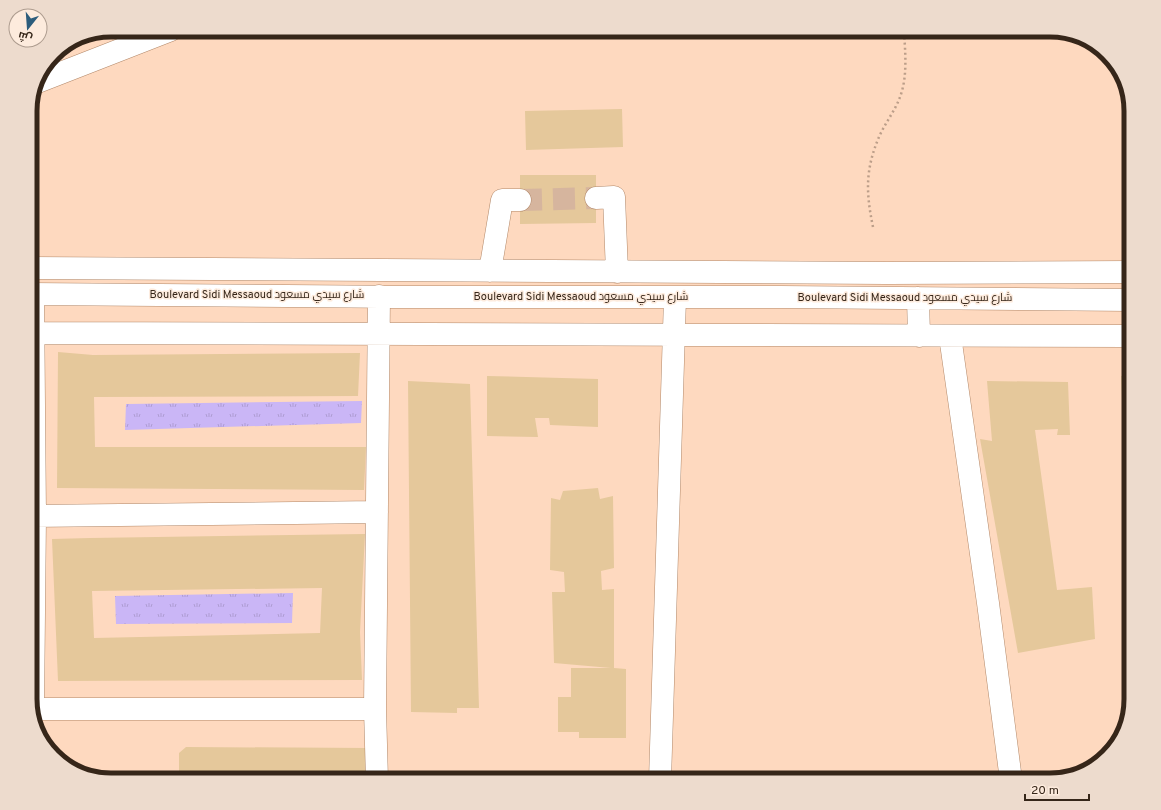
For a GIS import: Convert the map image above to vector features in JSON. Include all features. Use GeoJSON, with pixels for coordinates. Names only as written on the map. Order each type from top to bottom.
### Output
{"type":"FeatureCollection","features":[{"type":"Feature","properties":{"kind":"street"},"geometry":{"type":"LineString","coordinates":[[44,79],[152,37]]}},
{"type":"Feature","properties":{"kind":"street"},"geometry":{"type":"LineString","coordinates":[[596,198],[614,198],[618,272]]}},
{"type":"Feature","properties":{"kind":"street"},"geometry":{"type":"LineString","coordinates":[[490,271],[502,200],[520,200]]}},
{"type":"Feature","properties":{"kind":"street"},"geometry":{"type":"LineString","coordinates":[[37,268],[880,273],[1124,272]]}},
{"type":"Feature","properties":{"kind":"street","name":"Boulevard Sidi Messaoud شارع سيدي مسعود"},"geometry":{"type":"LineString","coordinates":[[37,294],[1124,300]]}},
{"type":"Feature","properties":{"kind":"street"},"geometry":{"type":"LineString","coordinates":[[378,773],[376,709],[379,296]]}},
{"type":"Feature","properties":{"kind":"street"},"geometry":{"type":"LineString","coordinates":[[660,773],[675,298]]}},
{"type":"Feature","properties":{"kind":"street"},"geometry":{"type":"LineString","coordinates":[[918,298],[919,336]]}},
{"type":"Feature","properties":{"kind":"street"},"geometry":{"type":"LineString","coordinates":[[37,333],[1124,336]]}},
{"type":"Feature","properties":{"kind":"street"},"geometry":{"type":"LineString","coordinates":[[950,336],[988,603],[1010,773]]}},
{"type":"Feature","properties":{"kind":"street"},"geometry":{"type":"LineString","coordinates":[[37,516],[377,512]]}},
{"type":"Feature","properties":{"kind":"street"},"geometry":{"type":"LineString","coordinates":[[38,709],[376,709]]}},
{"type":"Feature","properties":{"kind":"path"},"geometry":{"type":"LineString","coordinates":[[872,227],[868,196],[870,161],[879,137],[901,96],[905,71],[904,37]]}},
{"type":"Feature","properties":{"kind":"green space"},"geometry":{"type":"Polygon","coordinates":[[[362,401],[361,423],[125,430],[126,404],[362,401]]]}},
{"type":"Feature","properties":{"kind":"green space"},"geometry":{"type":"Polygon","coordinates":[[[293,593],[292,623],[116,624],[115,596],[293,593]]]}},
{"type":"Feature","properties":{"kind":"building"},"geometry":{"type":"Polygon","coordinates":[[[622,109],[623,147],[526,150],[525,111],[622,109]]]}},
{"type":"Feature","properties":{"kind":"building"},"geometry":{"type":"Polygon","coordinates":[[[520,175],[596,175],[596,223],[520,224],[520,175]]]}},
{"type":"Feature","properties":{"kind":"building"},"geometry":{"type":"Polygon","coordinates":[[[58,352],[93,355],[360,353],[358,396],[94,397],[95,447],[366,447],[364,490],[57,488],[58,352]]]}},
{"type":"Feature","properties":{"kind":"building"},"geometry":{"type":"Polygon","coordinates":[[[487,376],[598,379],[598,427],[550,425],[549,418],[535,418],[538,437],[487,436],[487,376]]]}},
{"type":"Feature","properties":{"kind":"building"},"geometry":{"type":"Polygon","coordinates":[[[1121,376],[1124,376],[1123,421],[1121,376]]]}},
{"type":"Feature","properties":{"kind":"building"},"geometry":{"type":"Polygon","coordinates":[[[408,381],[470,384],[479,708],[457,708],[457,713],[411,712],[408,381]]]}},
{"type":"Feature","properties":{"kind":"building"},"geometry":{"type":"Polygon","coordinates":[[[987,381],[1068,382],[1070,435],[1057,435],[1058,429],[1035,430],[1057,590],[1092,587],[1095,639],[1018,653],[980,439],[992,441],[987,381]]]}},
{"type":"Feature","properties":{"kind":"building"},"geometry":{"type":"Polygon","coordinates":[[[598,488],[600,499],[613,496],[614,568],[601,571],[602,590],[614,589],[614,668],[626,669],[626,738],[579,738],[579,732],[558,732],[558,697],[571,697],[571,668],[611,668],[554,663],[552,592],[565,592],[564,572],[550,570],[551,498],[560,500],[563,491],[598,488]]]}},
{"type":"Feature","properties":{"kind":"building"},"geometry":{"type":"Polygon","coordinates":[[[365,534],[360,632],[362,680],[58,681],[52,539],[365,534]],[[322,588],[92,591],[94,638],[320,633],[322,588]]]}},
{"type":"Feature","properties":{"kind":"building"},"geometry":{"type":"Polygon","coordinates":[[[186,747],[368,748],[366,773],[179,773],[179,753],[186,747]]]}},
{"type":"Feature","properties":{"kind":"tunnel"},"geometry":{"type":"LineString","coordinates":[[520,200],[596,198]]}}]}
